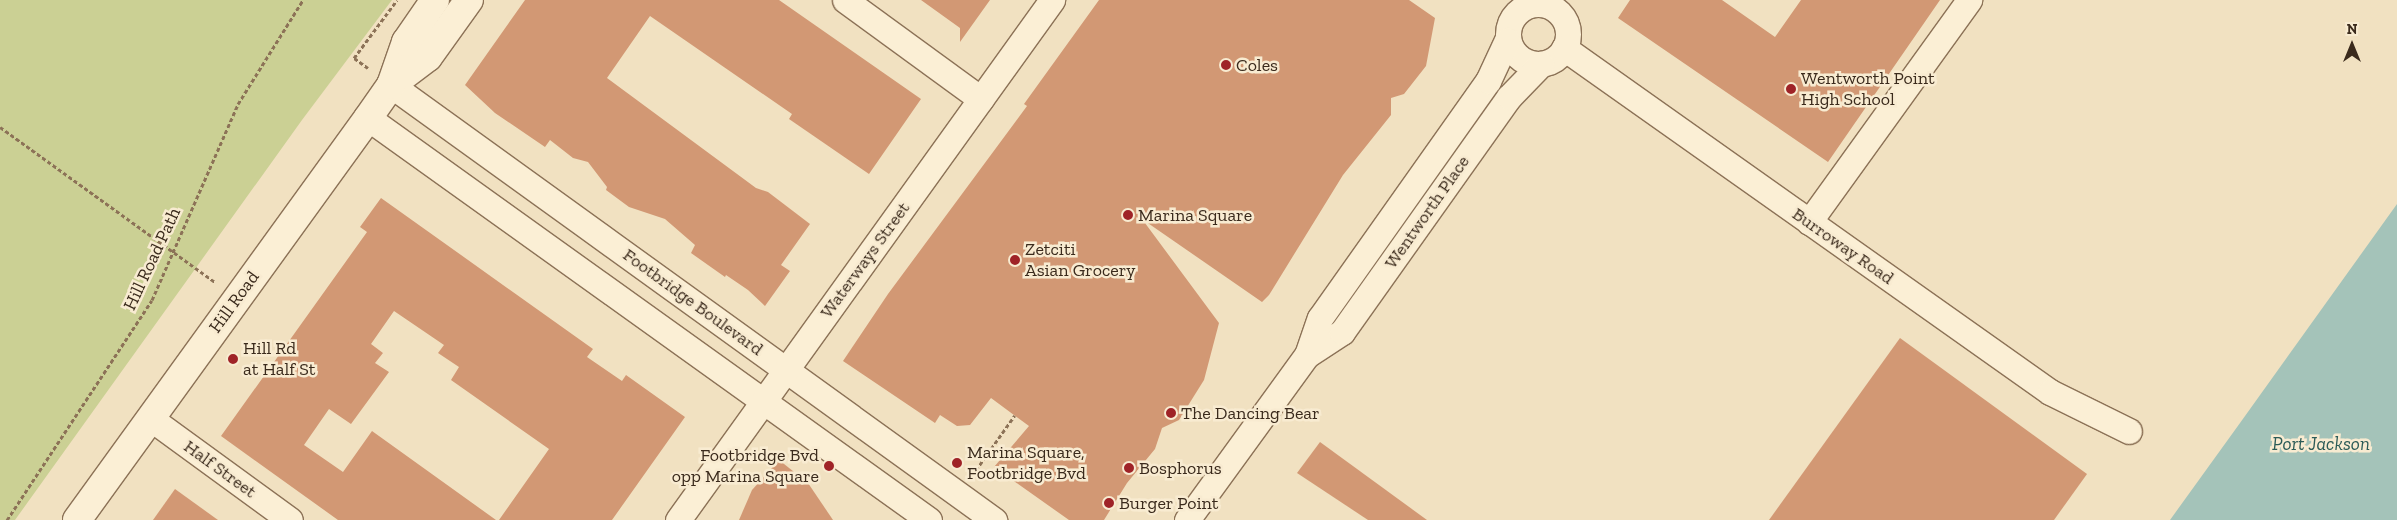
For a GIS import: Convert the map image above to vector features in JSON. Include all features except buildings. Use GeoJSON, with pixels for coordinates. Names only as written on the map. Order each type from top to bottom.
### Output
{"type":"FeatureCollection","features":[{"type":"Feature","properties":{"kind":"street","name":"Hill Road"},"geometry":{"type":"LineString","coordinates":[[77,520],[368,118],[391,84],[406,42],[435,0]]}},
{"type":"Feature","properties":{"kind":"street","name":"Hill Road"},"geometry":{"type":"LineString","coordinates":[[391,84],[428,56],[469,0]]}},
{"type":"Feature","properties":{"kind":"street"},"geometry":{"type":"LineString","coordinates":[[845,0],[981,98]]}},
{"type":"Feature","properties":{"kind":"street","name":"Waterways Street"},"geometry":{"type":"LineString","coordinates":[[678,520],[1052,0]]}},
{"type":"Feature","properties":{"kind":"street"},"geometry":{"type":"LineString","coordinates":[[1809,222],[1969,0]]}},
{"type":"Feature","properties":{"kind":"street"},"geometry":{"type":"LineString","coordinates":[[1533,4],[1552,7],[1560,13],[1568,30],[1564,48],[1555,59],[1541,64],[1520,59],[1507,40],[1510,20],[1508,6],[1533,4]]}},
{"type":"Feature","properties":{"kind":"street","name":"Wentworth Place"},"geometry":{"type":"LineString","coordinates":[[1187,520],[1307,355],[1320,318],[1488,81],[1507,40]]}},
{"type":"Feature","properties":{"kind":"street","name":"Burroway Road"},"geometry":{"type":"LineString","coordinates":[[1564,48],[2050,392],[2129,431]]}},
{"type":"Feature","properties":{"kind":"street","name":"Wentworth Place"},"geometry":{"type":"LineString","coordinates":[[1307,355],[1342,332],[1508,97],[1541,64]]}},
{"type":"Feature","properties":{"kind":"street","name":"Footbridge Boulevard"},"geometry":{"type":"LineString","coordinates":[[391,84],[994,520]]}},
{"type":"Feature","properties":{"kind":"street"},"geometry":{"type":"LineString","coordinates":[[368,118],[929,520]]}},
{"type":"Feature","properties":{"kind":"street","name":"Half Street"},"geometry":{"type":"LineString","coordinates":[[150,418],[290,520]]}},
{"type":"Feature","properties":{"kind":"path","name":"Hill Road Path"},"geometry":{"type":"LineString","coordinates":[[8,520],[152,300],[238,104],[303,0]]}},
{"type":"Feature","properties":{"kind":"path"},"geometry":{"type":"LineString","coordinates":[[354,58],[397,0]]}},
{"type":"Feature","properties":{"kind":"path"},"geometry":{"type":"LineString","coordinates":[[0,127],[208,276]]}},
{"type":"Feature","properties":{"kind":"path"},"geometry":{"type":"LineString","coordinates":[[976,470],[1015,415]]}},
{"type":"Feature","properties":{"kind":"green space"},"geometry":{"type":"Polygon","coordinates":[[[0,0],[392,0],[302,120],[15,520],[0,520],[0,0]]]}},
{"type":"Feature","properties":{"kind":"water","name":"Port Jackson"},"geometry":{"type":"Polygon","coordinates":[[[2397,204],[2397,520],[2170,520],[2240,423],[2397,204]]]}},
{"type":"Feature","properties":{"kind":"place","name":"Coles"},"geometry":{"type":"Point","coordinates":[1226,65]}},
{"type":"Feature","properties":{"kind":"place","name":"Wentworth Point High School"},"geometry":{"type":"Point","coordinates":[1791,89]}},
{"type":"Feature","properties":{"kind":"place","name":"Marina Square"},"geometry":{"type":"Point","coordinates":[1128,215]}},
{"type":"Feature","properties":{"kind":"place","name":"Zetciti Asian Grocery"},"geometry":{"type":"Point","coordinates":[1015,260]}},
{"type":"Feature","properties":{"kind":"place","name":"Hill Rd at Half St"},"geometry":{"type":"Point","coordinates":[233,359]}},
{"type":"Feature","properties":{"kind":"place","name":"The Dancing Bear"},"geometry":{"type":"Point","coordinates":[1171,413]}},
{"type":"Feature","properties":{"kind":"place","name":"Marina Square, Footbridge Bvd"},"geometry":{"type":"Point","coordinates":[957,463]}},
{"type":"Feature","properties":{"kind":"place","name":"Footbridge Bvd opp Marina Square"},"geometry":{"type":"Point","coordinates":[829,466]}},
{"type":"Feature","properties":{"kind":"place","name":"Bosphorus"},"geometry":{"type":"Point","coordinates":[1129,468]}},
{"type":"Feature","properties":{"kind":"place","name":"Burger Point"},"geometry":{"type":"Point","coordinates":[1109,503]}}]}
